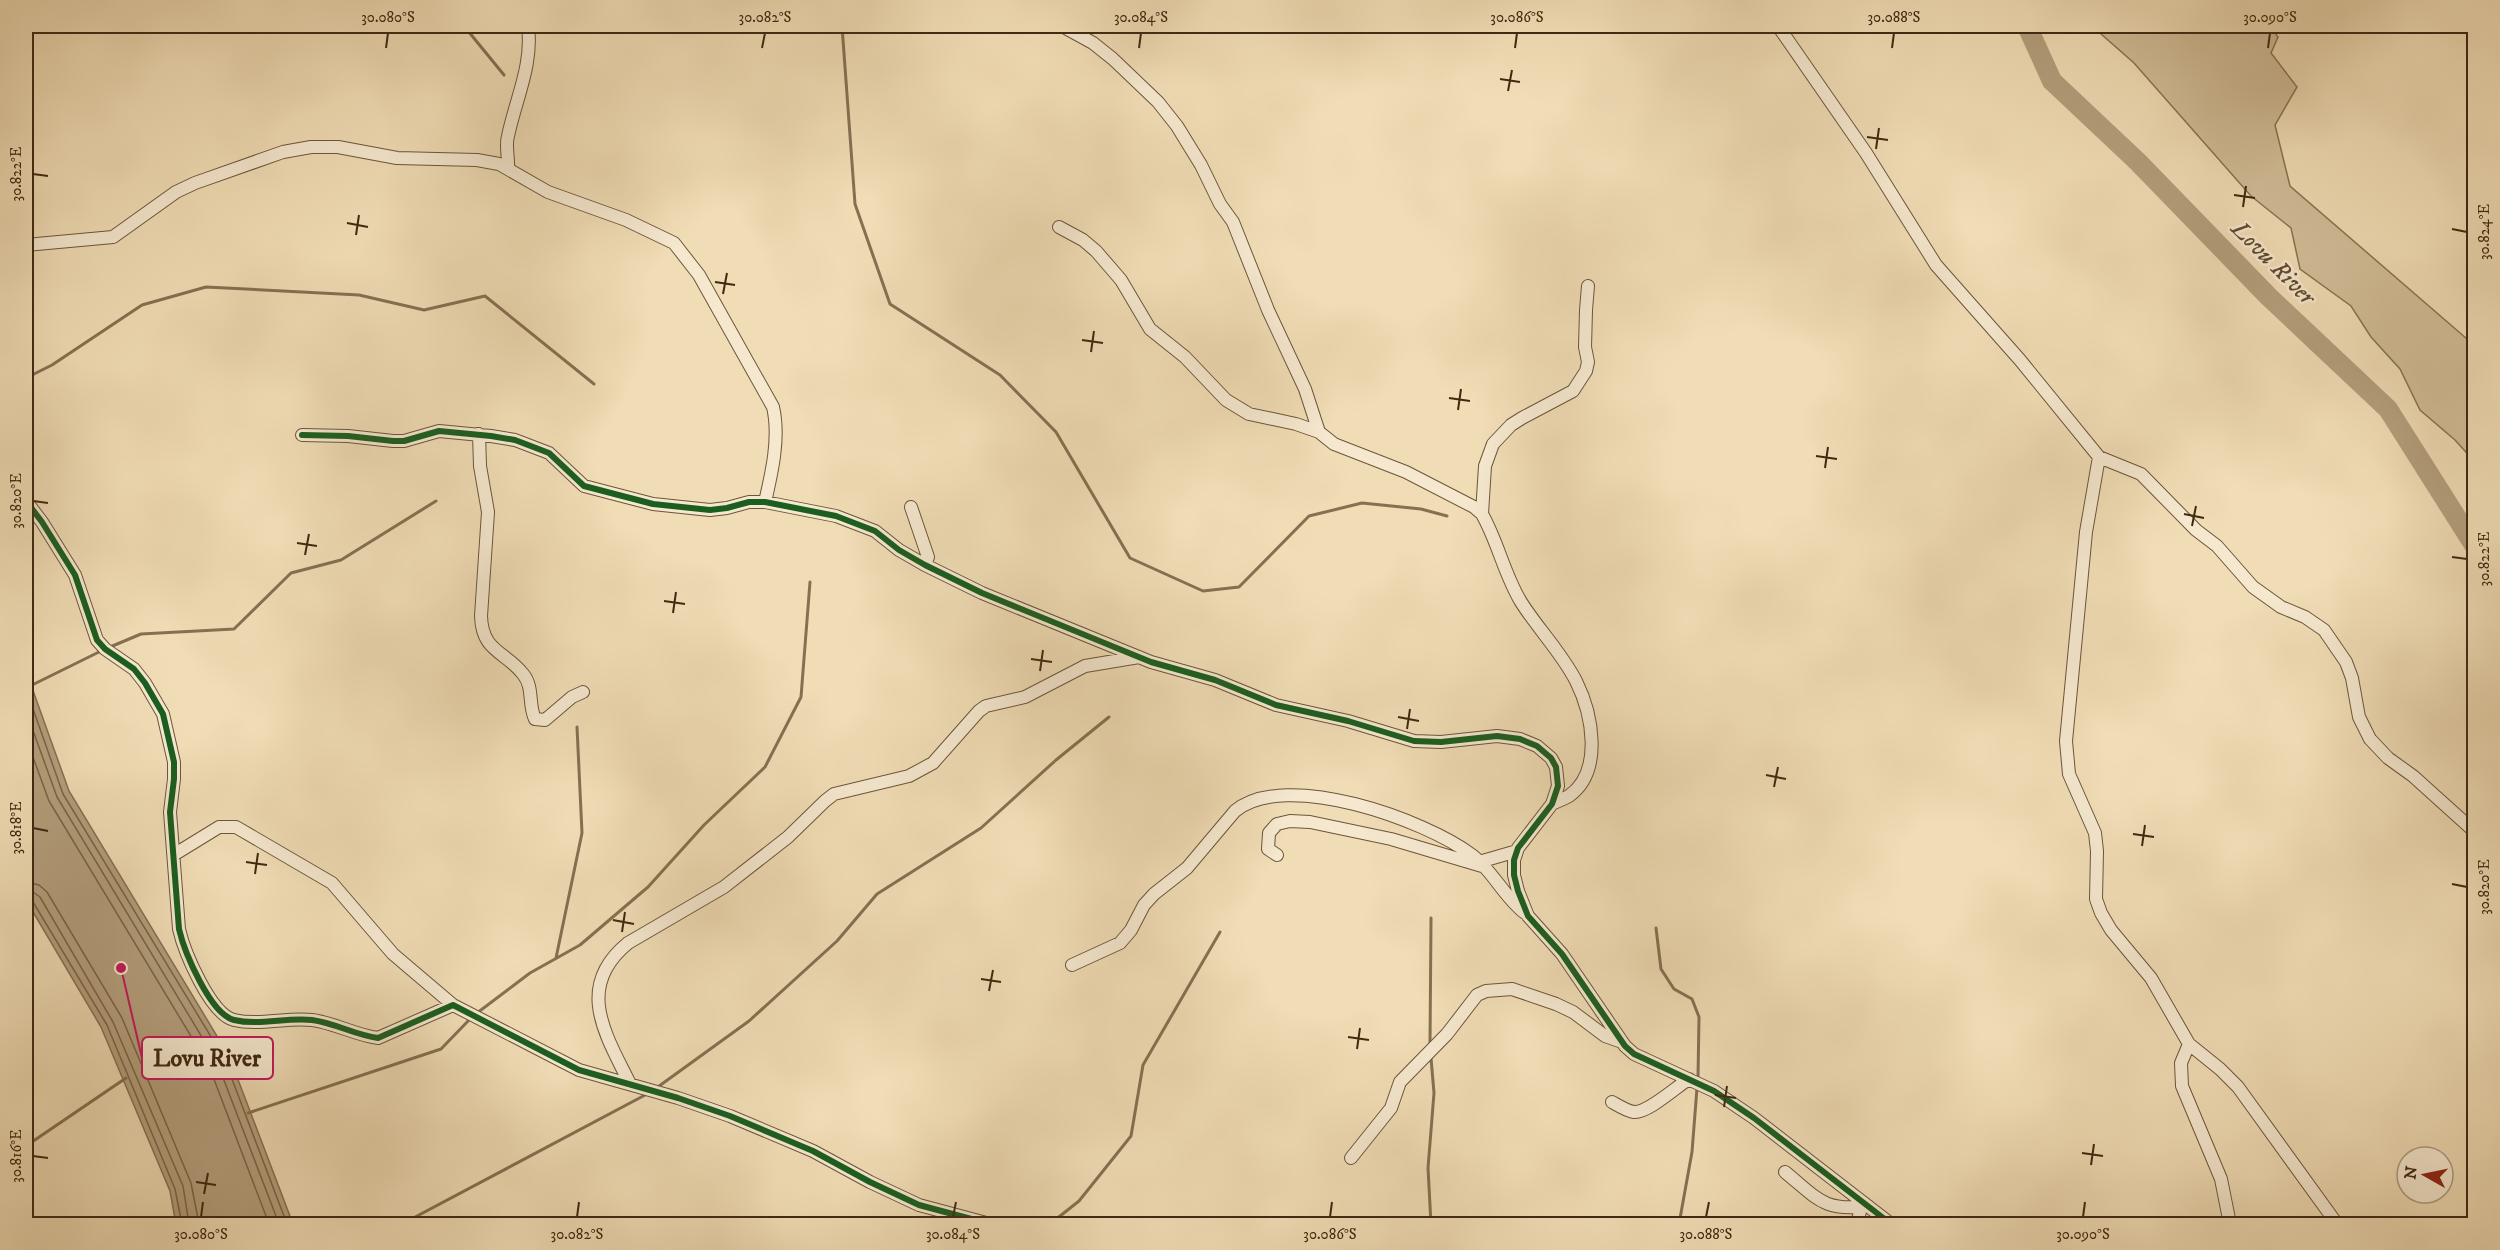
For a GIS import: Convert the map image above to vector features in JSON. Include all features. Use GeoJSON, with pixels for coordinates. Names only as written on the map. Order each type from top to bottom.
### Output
{"type":"FeatureCollection","features":[{"type":"Feature","properties":{"kind":"street"},"geometry":{"type":"LineString","coordinates":[[508,169],[507,139],[526,74],[529,50],[528,26]]}},
{"type":"Feature","properties":{"kind":"street"},"geometry":{"type":"LineString","coordinates":[[1062,26],[1093,43],[1113,59],[1158,102],[1178,126],[1243,243],[1268,310],[1305,389],[1319,432]]}},
{"type":"Feature","properties":{"kind":"street"},"geometry":{"type":"LineString","coordinates":[[1778,26],[1866,153],[1936,265],[2020,360],[2099,457],[2141,474],[2196,530],[2217,546],[2253,586],[2281,608],[2305,617],[2324,630],[2346,662],[2352,678],[2359,717],[2370,739],[2388,758],[2414,776],[2475,831]]}},
{"type":"Feature","properties":{"kind":"street"},"geometry":{"type":"LineString","coordinates":[[26,245],[113,237],[176,192],[195,183],[283,152],[311,147],[338,147],[397,158],[491,162],[548,192],[626,220],[674,243],[699,275],[773,407],[776,420],[775,441],[765,502]]}},
{"type":"Feature","properties":{"kind":"street"},"geometry":{"type":"LineString","coordinates":[[1059,227],[1083,240],[1096,251],[1121,280],[1150,330],[1185,357],[1226,400],[1249,414],[1296,424],[1319,432],[1334,444],[1407,472],[1474,507],[1482,514],[1521,602],[1576,682],[1590,726],[1592,745],[1588,767],[1570,795],[1552,804]]}},
{"type":"Feature","properties":{"kind":"street"},"geometry":{"type":"LineString","coordinates":[[1482,514],[1485,466],[1493,444],[1511,425],[1573,391],[1586,371],[1588,364],[1585,347],[1588,286]]}},
{"type":"Feature","properties":{"kind":"street"},"geometry":{"type":"LineString","coordinates":[[302,435],[348,436],[393,441],[404,441],[439,431],[479,435],[531,444],[549,453],[584,486],[653,504],[710,510],[749,502],[765,502],[836,516],[860,524],[925,565],[982,593],[1139,657],[1215,680],[1276,705],[1348,721],[1404,740],[1431,742],[1497,736],[1520,739],[1544,751],[1556,767],[1558,786],[1552,804],[1517,851],[1514,875],[1528,916]]}},
{"type":"Feature","properties":{"kind":"street"},"geometry":{"type":"LineString","coordinates":[[479,435],[480,466],[488,512],[481,616],[485,637],[501,656],[524,675],[528,682],[535,719],[545,720],[572,697],[583,692]]}},
{"type":"Feature","properties":{"kind":"street"},"geometry":{"type":"LineString","coordinates":[[2099,457],[2086,532],[2066,741],[2069,774],[2095,833],[2096,899],[2111,930],[2151,978],[2189,1044],[2220,1069],[2238,1088],[2337,1224]]}},
{"type":"Feature","properties":{"kind":"street"},"geometry":{"type":"LineString","coordinates":[[26,501],[75,575],[97,640],[105,649],[134,669],[159,705],[174,762],[170,812],[179,928],[183,943],[213,1003],[227,1017],[246,1021],[316,1020],[378,1038],[453,1005]]}},
{"type":"Feature","properties":{"kind":"street"},"geometry":{"type":"LineString","coordinates":[[911,507],[928,557],[925,565]]}},
{"type":"Feature","properties":{"kind":"street"},"geometry":{"type":"LineString","coordinates":[[630,1084],[603,1028],[598,1007],[601,975],[613,955],[628,943],[724,887],[788,837],[834,794],[900,778],[933,763],[986,706],[1025,697],[1085,666],[1139,657]]}},
{"type":"Feature","properties":{"kind":"street"},"geometry":{"type":"LineString","coordinates":[[1072,965],[1120,943],[1131,930],[1144,905],[1154,894],[1187,868],[1234,810],[1253,799],[1284,795],[1330,799],[1419,824],[1459,846],[1481,864],[1508,898],[1528,916],[1562,954],[1622,1042],[1634,1054],[1648,1063],[1714,1091],[1754,1118],[1891,1224]]}},
{"type":"Feature","properties":{"kind":"street"},"geometry":{"type":"LineString","coordinates":[[1277,855],[1268,849],[1269,833],[1277,824],[1296,821],[1391,839],[1481,864],[1517,851]]}},
{"type":"Feature","properties":{"kind":"street"},"geometry":{"type":"LineString","coordinates":[[175,854],[219,827],[236,827],[332,883],[393,954],[453,1005],[579,1070],[730,1116],[813,1150],[870,1182],[919,1205],[990,1224]]}},
{"type":"Feature","properties":{"kind":"street"},"geometry":{"type":"LineString","coordinates":[[1351,1158],[1391,1108],[1400,1082],[1447,1034],[1478,995],[1485,991],[1512,988],[1556,1004],[1573,1012],[1605,1036],[1622,1042]]}},
{"type":"Feature","properties":{"kind":"street"},"geometry":{"type":"LineString","coordinates":[[2189,1044],[2181,1063],[2182,1086],[2222,1179],[2230,1224]]}},
{"type":"Feature","properties":{"kind":"street"},"geometry":{"type":"LineString","coordinates":[[1612,1102],[1630,1111],[1640,1112],[1651,1107],[1689,1079]]}},
{"type":"Feature","properties":{"kind":"street"},"geometry":{"type":"LineString","coordinates":[[1785,1172],[1826,1204],[1840,1209],[1865,1206]]}},
{"type":"Feature","properties":{"kind":"street"},"geometry":{"type":"LineString","coordinates":[[1857,1224],[1865,1206]]}},
{"type":"Feature","properties":{"kind":"shaded area"},"geometry":{"type":"Polygon","coordinates":[[[2092,26],[2270,26],[2278,37],[2271,53],[2297,87],[2275,125],[2290,186],[2474,345],[2474,461],[2455,440],[2420,410],[2400,369],[2371,337],[2351,306],[2300,269],[2291,228],[2251,196],[2134,63],[2092,26]]]}},
{"type":"Feature","properties":{"kind":"water"},"geometry":{"type":"Polygon","coordinates":[[[26,671],[69,791],[229,1056],[293,1224],[176,1224],[170,1191],[101,1027],[26,900],[26,671]]]}},
{"type":"Feature","properties":{"kind":"waterway"},"geometry":{"type":"LineString","coordinates":[[464,26],[504,75]]}},
{"type":"Feature","properties":{"kind":"waterway"},"geometry":{"type":"LineString","coordinates":[[842,26],[855,204],[890,304],[1000,375],[1056,432],[1130,558],[1203,591],[1239,587],[1309,516],[1362,503],[1421,509],[1447,516]]}},
{"type":"Feature","properties":{"kind":"waterway","name":"Lovu River"},"geometry":{"type":"LineString","coordinates":[[2027,26],[2052,81],[2138,162],[2269,297],[2388,409],[2474,545]]}},
{"type":"Feature","properties":{"kind":"waterway"},"geometry":{"type":"LineString","coordinates":[[26,378],[52,365],[142,305],[206,287],[359,295],[424,310],[485,296],[594,384]]}},
{"type":"Feature","properties":{"kind":"waterway"},"geometry":{"type":"LineString","coordinates":[[110,647],[141,634],[234,629],[291,573],[341,560],[436,501]]}},
{"type":"Feature","properties":{"kind":"waterway"},"geometry":{"type":"LineString","coordinates":[[477,1013],[530,973],[580,945],[648,887],[704,825],[765,767],[801,697],[810,582]]}},
{"type":"Feature","properties":{"kind":"waterway"},"geometry":{"type":"LineString","coordinates":[[26,688],[101,651]]}},
{"type":"Feature","properties":{"kind":"waterway"},"geometry":{"type":"LineString","coordinates":[[655,1089],[749,1021],[837,941],[877,894],[981,828],[1056,760],[1109,717]]}},
{"type":"Feature","properties":{"kind":"waterway"},"geometry":{"type":"LineString","coordinates":[[556,958],[582,833],[577,727]]}},
{"type":"Feature","properties":{"kind":"waterway"},"geometry":{"type":"LineString","coordinates":[[1430,1045],[1431,918]]}},
{"type":"Feature","properties":{"kind":"waterway"},"geometry":{"type":"LineString","coordinates":[[1656,928],[1661,969],[1674,989],[1692,999],[1699,1017],[1698,1078]]}},
{"type":"Feature","properties":{"kind":"waterway"},"geometry":{"type":"LineString","coordinates":[[1050,1224],[1079,1201],[1131,1136],[1143,1065],[1220,932]]}},
{"type":"Feature","properties":{"kind":"waterway"},"geometry":{"type":"LineString","coordinates":[[248,1113],[441,1049],[470,1019]]}},
{"type":"Feature","properties":{"kind":"waterway"},"geometry":{"type":"LineString","coordinates":[[1431,1058],[1434,1093],[1428,1168],[1431,1224]]}},
{"type":"Feature","properties":{"kind":"waterway"},"geometry":{"type":"LineString","coordinates":[[26,1146],[126,1078]]}},
{"type":"Feature","properties":{"kind":"waterway"},"geometry":{"type":"LineString","coordinates":[[1679,1224],[1692,1152],[1697,1088]]}},
{"type":"Feature","properties":{"kind":"waterway"},"geometry":{"type":"LineString","coordinates":[[402,1224],[647,1094]]}},
{"type":"Feature","properties":{"kind":"cycle path"},"geometry":{"type":"LineString","coordinates":[[302,435],[348,436],[393,441],[404,441],[439,431],[491,436],[515,440],[549,453],[584,486],[653,504],[710,510],[749,502],[765,502],[836,516],[875,531],[899,550],[982,593],[1151,662],[1215,680],[1276,705],[1348,721],[1414,741],[1441,742],[1497,736],[1520,739],[1537,746],[1551,758],[1556,767],[1558,786],[1552,804],[1518,848],[1514,860],[1514,875],[1528,916],[1562,954],[1625,1046],[1634,1054],[1714,1091],[1754,1118],[1891,1224]]}},
{"type":"Feature","properties":{"kind":"cycle path"},"geometry":{"type":"LineString","coordinates":[[26,501],[75,575],[97,640],[105,649],[134,669],[163,714],[174,762],[170,812],[179,929],[199,981],[225,1015],[244,1022],[312,1020],[378,1038],[453,1005],[579,1070],[678,1098],[730,1116],[813,1151],[919,1205],[990,1224]]}},
{"type":"Feature","properties":{"kind":"place","name":"Lovu River"},"geometry":{"type":"Point","coordinates":[121,968]}}]}
